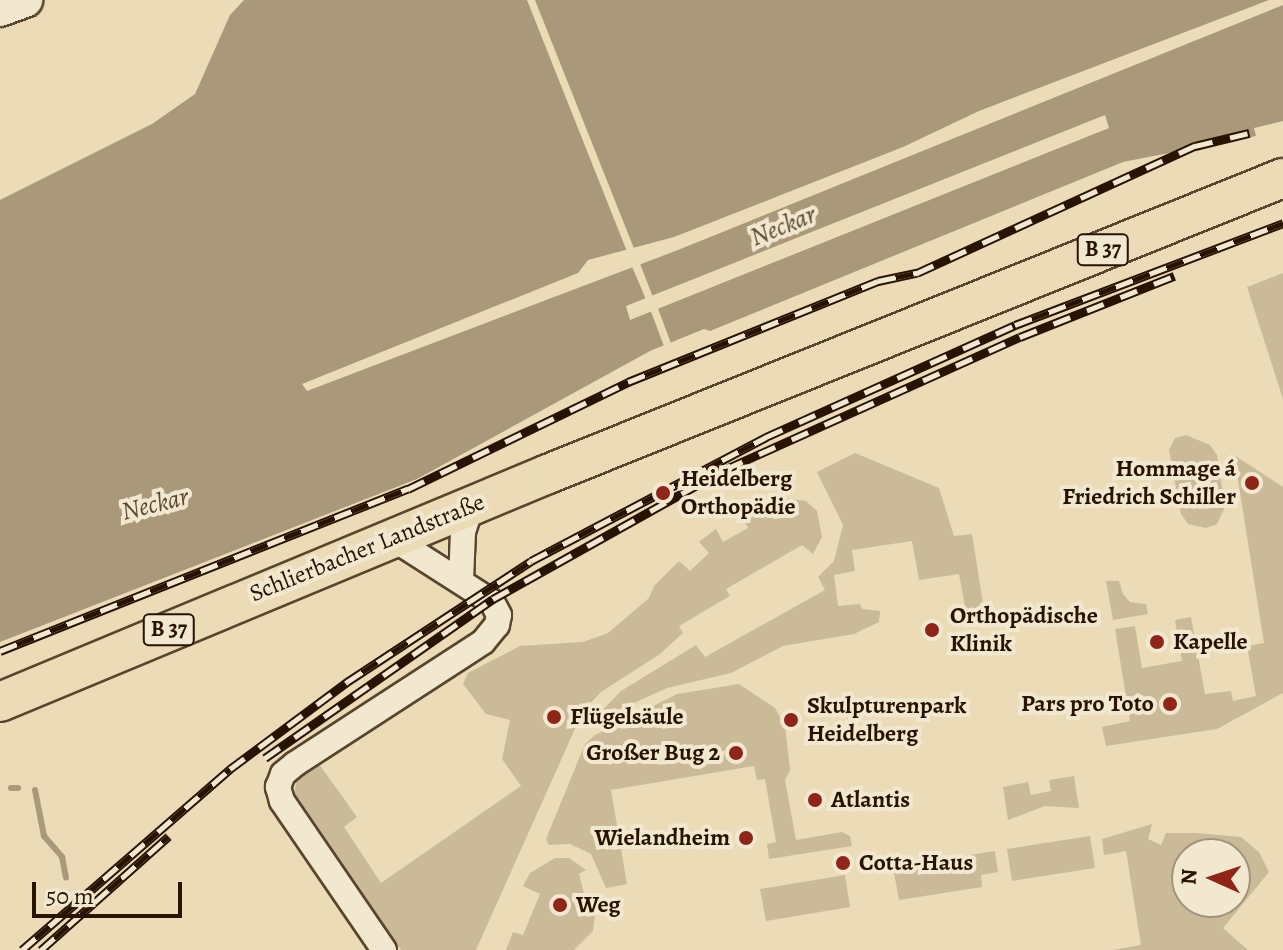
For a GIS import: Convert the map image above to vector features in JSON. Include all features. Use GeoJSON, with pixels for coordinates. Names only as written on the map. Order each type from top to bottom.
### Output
{"type":"FeatureCollection","features":[{"type":"Feature","properties":{"kind":"main road"},"geometry":{"type":"LineString","coordinates":[[0,9],[25,0]]}},
{"type":"Feature","properties":{"kind":"main road","name":"Schlierbacher Landstraße"},"geometry":{"type":"LineString","coordinates":[[0,702],[736,398],[1283,178]]}},
{"type":"Feature","properties":{"kind":"street"},"geometry":{"type":"LineString","coordinates":[[461,580],[463,532],[471,507]]}},
{"type":"Feature","properties":{"kind":"street"},"geometry":{"type":"LineString","coordinates":[[384,950],[282,801],[278,782],[295,764],[489,638],[499,620],[496,607],[461,580],[403,545],[398,537]]}},
{"type":"Feature","properties":{"kind":"shaded area"},"geometry":{"type":"Polygon","coordinates":[[[1283,273],[1283,399],[1247,287],[1283,273]]]}},
{"type":"Feature","properties":{"kind":"shaded area"},"geometry":{"type":"Polygon","coordinates":[[[1186,435],[1210,445],[1217,455],[1225,507],[1217,524],[1206,528],[1188,524],[1181,514],[1169,450],[1175,438],[1186,435]]]}},
{"type":"Feature","properties":{"kind":"shaded area"},"geometry":{"type":"Polygon","coordinates":[[[855,453],[939,488],[954,536],[972,534],[984,610],[992,611],[967,616],[959,574],[919,580],[912,541],[852,550],[855,571],[834,575],[838,606],[860,604],[862,609],[880,611],[879,622],[854,634],[783,646],[731,673],[667,688],[590,723],[621,691],[696,645],[705,657],[825,590],[818,577],[834,561],[843,525],[817,472],[855,453]]]}},
{"type":"Feature","properties":{"kind":"shaded area"},"geometry":{"type":"Polygon","coordinates":[[[1234,455],[1283,487],[1283,693],[1217,729],[1106,746],[1102,727],[1130,721],[1115,629],[1135,626],[1142,668],[1182,661],[1175,620],[1191,617],[1205,694],[1231,691],[1233,701],[1256,696],[1247,646],[1264,643],[1234,455]]]}},
{"type":"Feature","properties":{"kind":"shaded area"},"geometry":{"type":"Polygon","coordinates":[[[784,498],[806,501],[817,511],[822,537],[813,554],[802,545],[726,589],[730,596],[679,626],[683,633],[660,654],[601,692],[583,711],[476,950],[401,950],[293,796],[297,780],[319,764],[357,817],[344,827],[381,883],[521,786],[502,759],[510,720],[486,714],[463,684],[468,673],[520,646],[583,642],[608,633],[649,598],[654,586],[679,561],[690,571],[709,553],[699,542],[716,529],[723,542],[748,528],[741,516],[784,498]]]}},
{"type":"Feature","properties":{"kind":"shaded area"},"geometry":{"type":"Polygon","coordinates":[[[1106,581],[1119,581],[1123,594],[1130,602],[1146,604],[1148,614],[1113,620],[1106,581]]]}},
{"type":"Feature","properties":{"kind":"shaded area"},"geometry":{"type":"Polygon","coordinates":[[[739,684],[775,708],[785,726],[790,770],[785,780],[796,840],[842,832],[850,836],[852,846],[769,859],[767,844],[776,842],[765,779],[757,780],[754,766],[611,790],[627,884],[606,888],[591,854],[570,844],[549,845],[546,839],[585,744],[595,735],[677,694],[739,684]]]}},
{"type":"Feature","properties":{"kind":"shaded area"},"geometry":{"type":"Polygon","coordinates":[[[1074,776],[1079,808],[1045,806],[1008,820],[1003,787],[1028,782],[1031,795],[1051,791],[1049,780],[1074,776]]]}},
{"type":"Feature","properties":{"kind":"shaded area"},"geometry":{"type":"Polygon","coordinates":[[[1152,824],[1148,839],[1161,845],[1166,833],[1241,837],[1171,838],[1171,918],[1231,918],[1223,928],[1248,950],[1113,950],[1141,945],[1126,851],[1104,855],[1102,839],[1152,824]]]}},
{"type":"Feature","properties":{"kind":"shaded area"},"geometry":{"type":"Polygon","coordinates":[[[1090,836],[1095,868],[1012,881],[1007,849],[1090,836]]]}},
{"type":"Feature","properties":{"kind":"shaded area"},"geometry":{"type":"Polygon","coordinates":[[[1251,845],[1259,852],[1269,872],[1251,894],[1251,845]]]}},
{"type":"Feature","properties":{"kind":"shaded area"},"geometry":{"type":"Polygon","coordinates":[[[995,851],[998,872],[981,875],[982,887],[899,900],[893,867],[995,851]]]}},
{"type":"Feature","properties":{"kind":"shaded area"},"geometry":{"type":"Polygon","coordinates":[[[555,858],[569,858],[586,870],[579,874],[588,909],[596,907],[593,931],[574,950],[506,950],[513,932],[523,935],[540,894],[523,886],[530,873],[555,858]]]}},
{"type":"Feature","properties":{"kind":"shaded area"},"geometry":{"type":"Polygon","coordinates":[[[845,875],[850,907],[766,921],[760,889],[845,875]]]}},
{"type":"Feature","properties":{"kind":"water","name":"Neckar"},"geometry":{"type":"Polygon","coordinates":[[[244,0],[1269,0],[979,111],[903,147],[674,237],[588,260],[578,273],[302,384],[307,391],[678,250],[1283,5],[1283,121],[1254,128],[1256,136],[1123,162],[710,331],[704,329],[650,351],[417,479],[0,642],[0,200],[152,124],[195,94],[230,15],[244,0]],[[1105,115],[626,306],[630,320],[1109,128],[1105,115]]]}},
{"type":"Feature","properties":{"kind":"pier"},"geometry":{"type":"Polygon","coordinates":[[[527,0],[535,0],[635,251],[628,254],[527,0]]]}},
{"type":"Feature","properties":{"kind":"pier"},"geometry":{"type":"Polygon","coordinates":[[[639,261],[654,300],[647,302],[631,264],[639,261]]]}},
{"type":"Feature","properties":{"kind":"pier"},"geometry":{"type":"Polygon","coordinates":[[[657,306],[672,346],[665,349],[650,309],[657,306]]]}},
{"type":"Feature","properties":{"kind":"waterway"},"geometry":{"type":"LineString","coordinates":[[11,788],[18,788]]}},
{"type":"Feature","properties":{"kind":"waterway"},"geometry":{"type":"LineString","coordinates":[[35,790],[44,836],[62,857],[66,878]]}},
{"type":"Feature","properties":{"kind":"railway"},"geometry":{"type":"LineString","coordinates":[[0,651],[408,489],[628,382],[878,281],[917,273],[1195,146],[1249,133]]}},
{"type":"Feature","properties":{"kind":"railway"},"geometry":{"type":"LineString","coordinates":[[22,950],[230,769],[347,682],[531,561],[766,437],[1015,325],[1283,223]]}},
{"type":"Feature","properties":{"kind":"railway"},"geometry":{"type":"LineString","coordinates":[[265,758],[493,599],[726,469],[1020,337],[1174,276]]}},
{"type":"Feature","properties":{"kind":"railway"},"geometry":{"type":"LineString","coordinates":[[41,950],[169,836]]}},
{"type":"Feature","properties":{"kind":"place","name":"Hommage á Friedrich Schiller"},"geometry":{"type":"Point","coordinates":[1252,483]}},
{"type":"Feature","properties":{"kind":"place","name":"Heidelberg Orthopädie"},"geometry":{"type":"Point","coordinates":[663,493]}},
{"type":"Feature","properties":{"kind":"place","name":"Orthopädische Klinik"},"geometry":{"type":"Point","coordinates":[932,630]}},
{"type":"Feature","properties":{"kind":"place","name":"Kapelle"},"geometry":{"type":"Point","coordinates":[1157,642]}},
{"type":"Feature","properties":{"kind":"place","name":"Pars pro Toto"},"geometry":{"type":"Point","coordinates":[1170,704]}},
{"type":"Feature","properties":{"kind":"place","name":"Flügelsäule"},"geometry":{"type":"Point","coordinates":[554,717]}},
{"type":"Feature","properties":{"kind":"place","name":"Skulpturenpark Heidelberg"},"geometry":{"type":"Point","coordinates":[791,720]}},
{"type":"Feature","properties":{"kind":"place","name":"Großer Bug 2"},"geometry":{"type":"Point","coordinates":[736,753]}},
{"type":"Feature","properties":{"kind":"place","name":"Atlantis"},"geometry":{"type":"Point","coordinates":[815,800]}},
{"type":"Feature","properties":{"kind":"place","name":"Wielandheim"},"geometry":{"type":"Point","coordinates":[746,838]}},
{"type":"Feature","properties":{"kind":"place","name":"Cotta-Haus"},"geometry":{"type":"Point","coordinates":[843,863]}},
{"type":"Feature","properties":{"kind":"place","name":"Weg"},"geometry":{"type":"Point","coordinates":[560,905]}}]}
